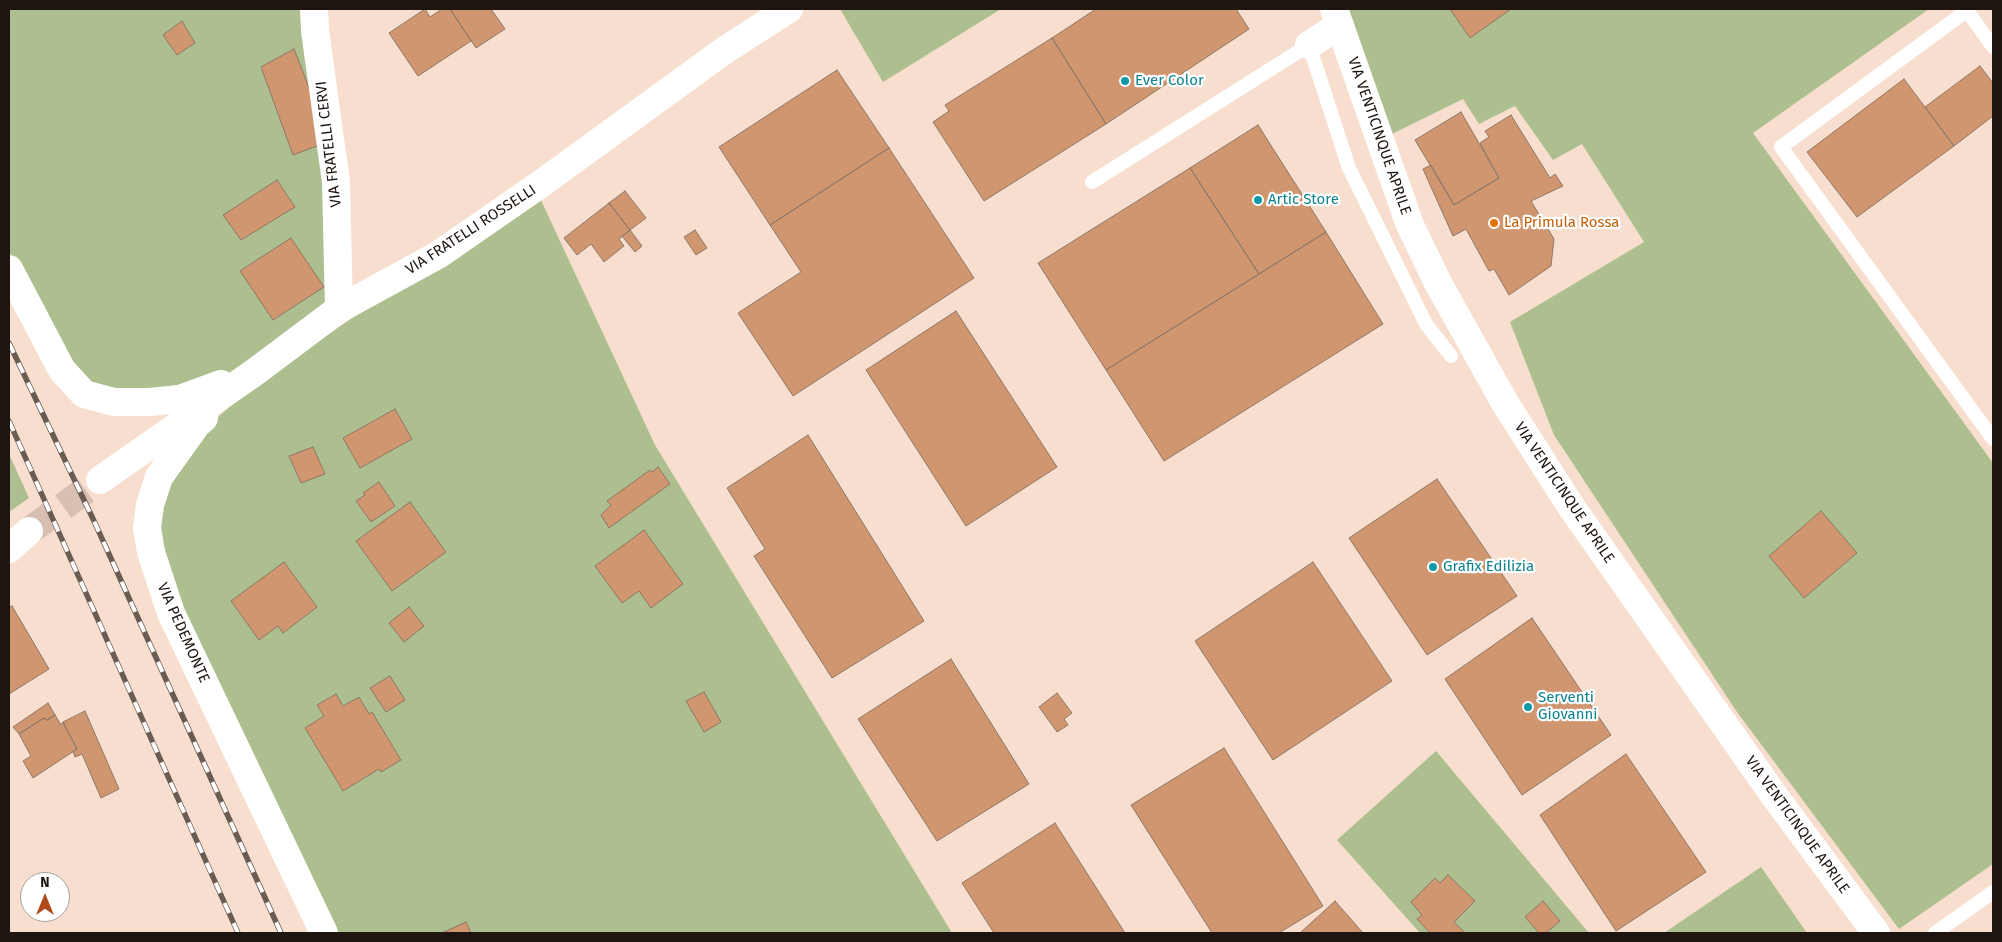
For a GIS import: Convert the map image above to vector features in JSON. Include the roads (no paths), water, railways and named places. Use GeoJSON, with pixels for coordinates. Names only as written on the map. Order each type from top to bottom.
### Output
{"type":"FeatureCollection","features":[{"type":"Feature","properties":{"kind":"street","name":"VIA FRATELLI CERVI"},"geometry":{"type":"LineString","coordinates":[[314,9],[315,31],[336,182],[339,310]]}},
{"type":"Feature","properties":{"kind":"street","name":"VIA FRATELLI ROSSELLI"},"geometry":{"type":"LineString","coordinates":[[100,480],[255,372],[339,310],[438,254],[542,184],[725,50],[789,9]]}},
{"type":"Feature","properties":{"kind":"street"},"geometry":{"type":"LineString","coordinates":[[1309,44],[1337,17]]}},
{"type":"Feature","properties":{"kind":"street","name":"VIA VENTICINQUE APRILE"},"geometry":{"type":"LineString","coordinates":[[1337,17],[1410,226],[1438,282],[1504,403],[1570,506],[1772,794],[1876,933]]}},
{"type":"Feature","properties":{"kind":"street"},"geometry":{"type":"LineString","coordinates":[[9,268],[62,370],[84,394],[114,402],[180,399],[255,372]]}},
{"type":"Feature","properties":{"kind":"street","name":"VIA PEDEMONTE"},"geometry":{"type":"LineString","coordinates":[[255,372],[197,424],[175,454],[160,477],[150,505],[147,528],[150,552],[171,613],[324,933]]}},
{"type":"Feature","properties":{"kind":"street"},"geometry":{"type":"LineString","coordinates":[[9,548],[29,531]]}},
{"type":"Feature","properties":{"kind":"lane"},"geometry":{"type":"LineString","coordinates":[[1993,47],[1968,9],[1781,147],[1993,439]]}},
{"type":"Feature","properties":{"kind":"lane"},"geometry":{"type":"LineString","coordinates":[[1092,182],[1309,44],[1349,168],[1426,324],[1451,356]]}},
{"type":"Feature","properties":{"kind":"lane"},"geometry":{"type":"LineString","coordinates":[[1935,933],[1993,892]]}},
{"type":"Feature","properties":{"kind":"tunnel"},"geometry":{"type":"LineString","coordinates":[[29,531],[100,480]]}},
{"type":"Feature","properties":{"kind":"railway"},"geometry":{"type":"LineString","coordinates":[[9,343],[94,521],[281,933]]}},
{"type":"Feature","properties":{"kind":"railway"},"geometry":{"type":"LineString","coordinates":[[9,421],[238,933]]}},
{"type":"Feature","properties":{"kind":"place","name":"Ever Color"},"geometry":{"type":"Point","coordinates":[1125,81]}},
{"type":"Feature","properties":{"kind":"place","name":"Artic Store"},"geometry":{"type":"Point","coordinates":[1258,200]}},
{"type":"Feature","properties":{"kind":"place","name":"La Primula Rossa"},"geometry":{"type":"Point","coordinates":[1494,223]}},
{"type":"Feature","properties":{"kind":"place","name":"Grafix Edilizia"},"geometry":{"type":"Point","coordinates":[1433,567]}},
{"type":"Feature","properties":{"kind":"place","name":"Serventi Giovanni"},"geometry":{"type":"Point","coordinates":[1528,707]}}]}
